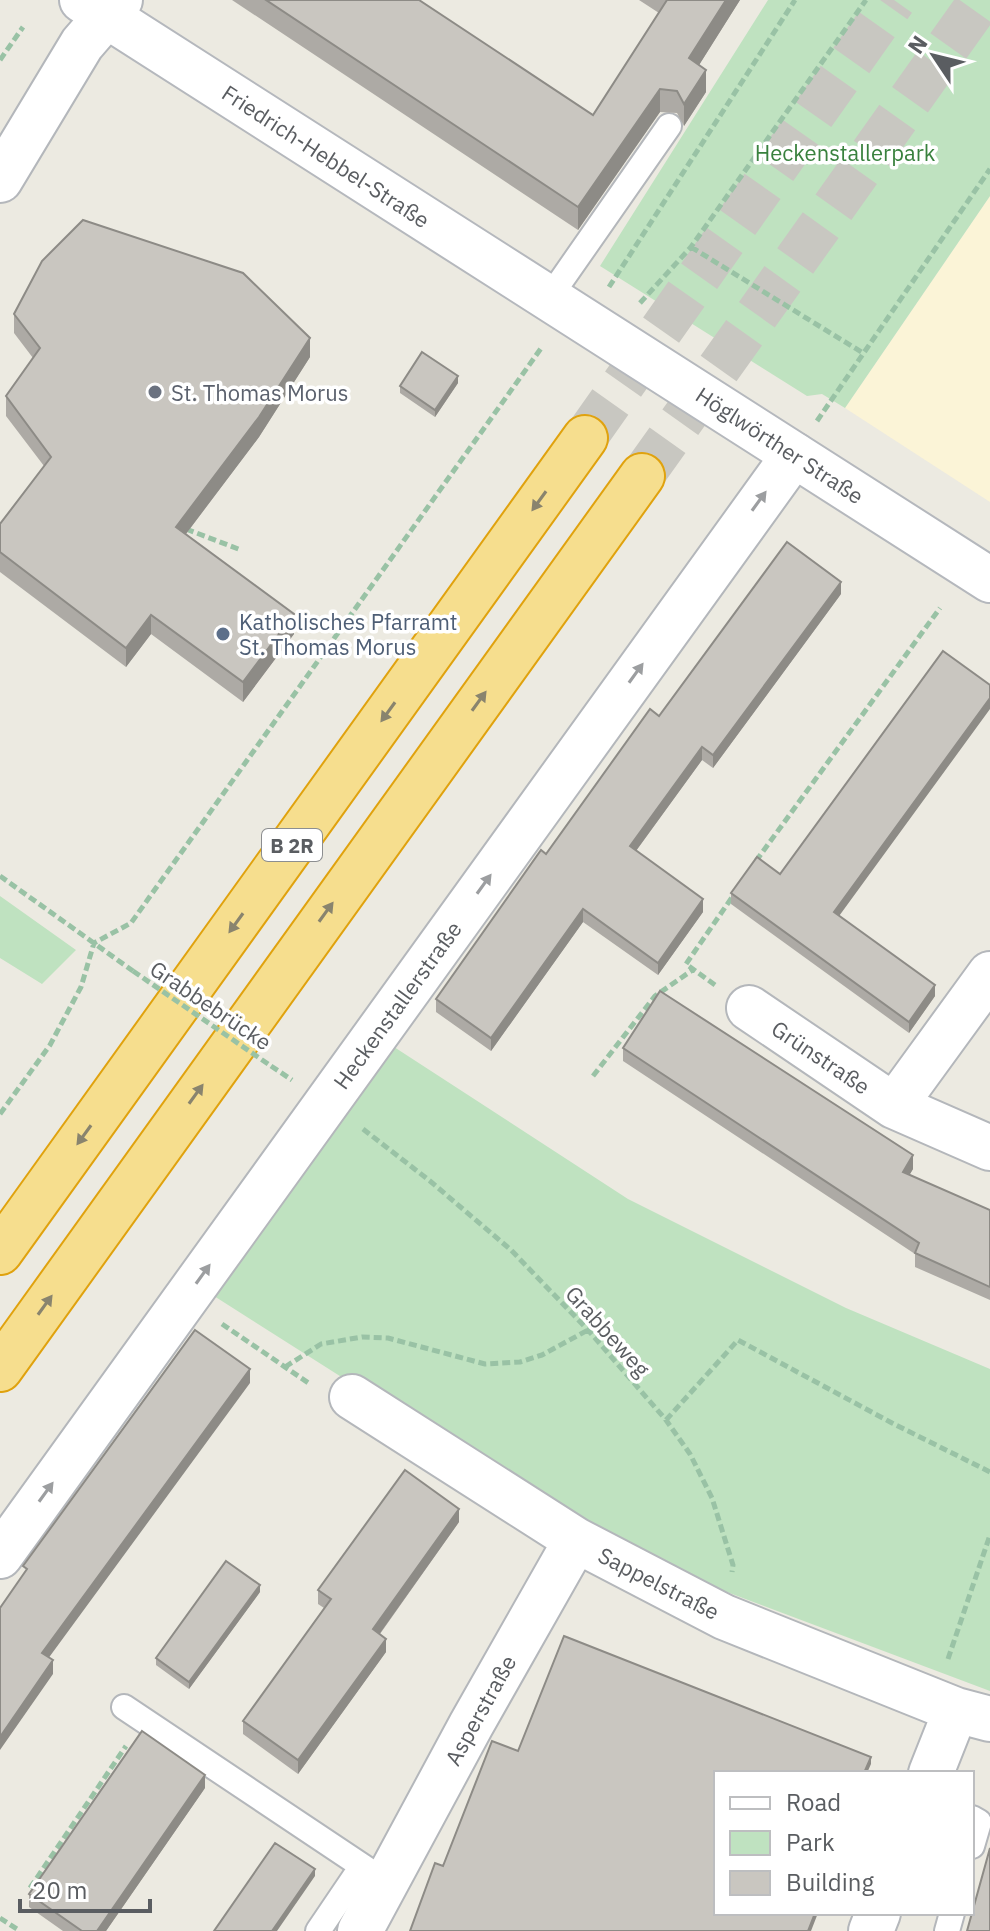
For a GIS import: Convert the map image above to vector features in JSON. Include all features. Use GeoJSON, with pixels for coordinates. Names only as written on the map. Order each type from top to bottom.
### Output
{"type":"FeatureCollection","features":[{"type":"Feature","properties":{"kind":"highway","name":"B 2R"},"geometry":{"type":"LineString","coordinates":[[0,1252],[585,438]]}},
{"type":"Feature","properties":{"kind":"highway"},"geometry":{"type":"LineString","coordinates":[[0,1369],[642,476]]}},
{"type":"Feature","properties":{"kind":"street"},"geometry":{"type":"LineString","coordinates":[[0,180],[103,5]]}},
{"type":"Feature","properties":{"kind":"street","name":"Friedrich-Hebbel-Straße"},"geometry":{"type":"LineString","coordinates":[[103,5],[555,316]]}},
{"type":"Feature","properties":{"kind":"street","name":"Höglwörther Straße"},"geometry":{"type":"LineString","coordinates":[[555,316],[805,438],[990,580]]}},
{"type":"Feature","properties":{"kind":"street","name":"Heckenstallerstraße"},"geometry":{"type":"LineString","coordinates":[[0,1556],[805,438]]}},
{"type":"Feature","properties":{"kind":"street","name":"Grünstraße"},"geometry":{"type":"LineString","coordinates":[[894,1106],[990,974]]}},
{"type":"Feature","properties":{"kind":"street","name":"Grünstraße"},"geometry":{"type":"LineString","coordinates":[[749,1008],[894,1106],[990,1148]]}},
{"type":"Feature","properties":{"kind":"street","name":"Sappelstraße"},"geometry":{"type":"LineString","coordinates":[[352,1397],[576,1540],[724,1617],[960,1710]]}},
{"type":"Feature","properties":{"kind":"street","name":"Asperstraße"},"geometry":{"type":"LineString","coordinates":[[360,1931],[374,1874],[576,1540]]}},
{"type":"Feature","properties":{"kind":"street"},"geometry":{"type":"LineString","coordinates":[[932,1771],[960,1710]]}},
{"type":"Feature","properties":{"kind":"lane"},"geometry":{"type":"LineString","coordinates":[[555,316],[669,126]]}},
{"type":"Feature","properties":{"kind":"lane"},"geometry":{"type":"LineString","coordinates":[[134,1714],[374,1874],[318,1931]]}},
{"type":"Feature","properties":{"kind":"lane"},"geometry":{"type":"LineString","coordinates":[[974,1819],[979,1822],[974,1839]]}},
{"type":"Feature","properties":{"kind":"path"},"geometry":{"type":"LineString","coordinates":[[608,288],[795,0]]}},
{"type":"Feature","properties":{"kind":"path"},"geometry":{"type":"LineString","coordinates":[[636,307],[691,247],[866,0]]}},
{"type":"Feature","properties":{"kind":"path"},"geometry":{"type":"LineString","coordinates":[[0,60],[23,27]]}},
{"type":"Feature","properties":{"kind":"path"},"geometry":{"type":"LineString","coordinates":[[805,438],[990,169]]}},
{"type":"Feature","properties":{"kind":"path"},"geometry":{"type":"LineString","coordinates":[[691,247],[863,353]]}},
{"type":"Feature","properties":{"kind":"path"},"geometry":{"type":"LineString","coordinates":[[0,1114],[50,1045],[81,987],[94,943],[131,923],[555,316]]}},
{"type":"Feature","properties":{"kind":"path"},"geometry":{"type":"LineString","coordinates":[[174,524],[241,550]]}},
{"type":"Feature","properties":{"kind":"path"},"geometry":{"type":"LineString","coordinates":[[752,867],[940,608]]}},
{"type":"Feature","properties":{"kind":"path"},"geometry":{"type":"LineString","coordinates":[[0,876],[94,943]]}},
{"type":"Feature","properties":{"kind":"path"},"geometry":{"type":"LineString","coordinates":[[736,891],[686,964],[749,1008]]}},
{"type":"Feature","properties":{"kind":"path","name":"Grabbebrücke"},"geometry":{"type":"LineString","coordinates":[[94,943],[271,1066]]}},
{"type":"Feature","properties":{"kind":"path"},"geometry":{"type":"LineString","coordinates":[[593,1076],[655,996],[694,969]]}},
{"type":"Feature","properties":{"kind":"path","name":"Grabbeweg"},"geometry":{"type":"LineString","coordinates":[[361,1128],[430,1181],[511,1250],[588,1330],[666,1420],[690,1454],[712,1498],[733,1565],[724,1617]]}},
{"type":"Feature","properties":{"kind":"path"},"geometry":{"type":"LineString","coordinates":[[185,1299],[345,1408],[352,1397]]}},
{"type":"Feature","properties":{"kind":"path"},"geometry":{"type":"LineString","coordinates":[[285,1367],[321,1344],[362,1337],[388,1338],[485,1364],[520,1362],[542,1355],[588,1330]]}},
{"type":"Feature","properties":{"kind":"path"},"geometry":{"type":"LineString","coordinates":[[666,1420],[738,1340],[990,1472]]}},
{"type":"Feature","properties":{"kind":"path"},"geometry":{"type":"LineString","coordinates":[[960,1710],[990,1535]]}},
{"type":"Feature","properties":{"kind":"path"},"geometry":{"type":"LineString","coordinates":[[30,1888],[134,1714]]}},
{"type":"Feature","properties":{"kind":"path"},"geometry":{"type":"LineString","coordinates":[[0,1918],[20,1931]]}},
{"type":"Feature","properties":{"kind":"shaded area"},"geometry":{"type":"Polygon","coordinates":[[[990,196],[990,502],[845,408],[990,196]]]}},
{"type":"Feature","properties":{"kind":"green space","name":"Heckenstallerpark"},"geometry":{"type":"Polygon","coordinates":[[[768,0],[990,0],[990,196],[845,408],[822,394],[807,396],[600,266],[768,0]]]}},
{"type":"Feature","properties":{"kind":"green space"},"geometry":{"type":"Polygon","coordinates":[[[0,896],[76,950],[42,984],[0,958],[0,896]]]}},
{"type":"Feature","properties":{"kind":"green space"},"geometry":{"type":"Polygon","coordinates":[[[391,1045],[628,1199],[846,1308],[990,1369],[990,1691],[711,1586],[554,1512],[214,1296],[391,1045]]]}},
{"type":"Feature","properties":{"kind":"building"},"geometry":{"type":"Polygon","coordinates":[[[266,0],[419,0],[593,115],[667,0],[726,0],[689,58],[706,70],[684,104],[677,91],[660,89],[578,207],[266,0]]]}},
{"type":"Feature","properties":{"kind":"building"},"geometry":{"type":"Polygon","coordinates":[[[83,220],[243,273],[310,338],[259,417],[176,527],[294,614],[243,682],[151,615],[126,648],[0,552],[0,524],[51,457],[6,396],[40,348],[14,314],[42,261],[83,220]]]}},
{"type":"Feature","properties":{"kind":"building"},"geometry":{"type":"Polygon","coordinates":[[[422,352],[458,376],[435,410],[400,386],[422,352]]]}},
{"type":"Feature","properties":{"kind":"building"},"geometry":{"type":"Polygon","coordinates":[[[787,542],[841,582],[713,755],[702,747],[630,846],[703,899],[658,963],[583,909],[491,1038],[436,999],[541,850],[546,854],[650,709],[659,716],[787,542]]]}},
{"type":"Feature","properties":{"kind":"building"},"geometry":{"type":"Polygon","coordinates":[[[943,651],[990,685],[990,698],[834,912],[935,985],[909,1022],[731,893],[757,857],[780,874],[943,651]]]}},
{"type":"Feature","properties":{"kind":"building"},"geometry":{"type":"Polygon","coordinates":[[[660,991],[913,1155],[903,1172],[990,1210],[990,1287],[915,1253],[919,1243],[623,1048],[660,991]]]}},
{"type":"Feature","properties":{"kind":"building"},"geometry":{"type":"Polygon","coordinates":[[[195,1330],[250,1369],[42,1653],[53,1660],[0,1737],[0,1608],[27,1569],[23,1566],[195,1330]]]}},
{"type":"Feature","properties":{"kind":"building"},"geometry":{"type":"Polygon","coordinates":[[[405,1470],[459,1509],[373,1629],[386,1639],[298,1760],[243,1721],[331,1599],[318,1590],[405,1470]]]}},
{"type":"Feature","properties":{"kind":"building"},"geometry":{"type":"Polygon","coordinates":[[[226,1561],[260,1585],[189,1682],[156,1658],[226,1561]]]}},
{"type":"Feature","properties":{"kind":"building"},"geometry":{"type":"Polygon","coordinates":[[[564,1636],[871,1757],[865,1771],[714,1771],[714,1915],[814,1915],[808,1931],[410,1931],[435,1863],[443,1866],[492,1741],[518,1751],[564,1636]]]}},
{"type":"Feature","properties":{"kind":"building"},"geometry":{"type":"Polygon","coordinates":[[[142,1731],[205,1775],[97,1931],[82,1931],[29,1894],[142,1731]]]}},
{"type":"Feature","properties":{"kind":"building"},"geometry":{"type":"Polygon","coordinates":[[[275,1843],[315,1869],[272,1931],[214,1931],[275,1843]]]}},
{"type":"Feature","properties":{"kind":"building"},"geometry":{"type":"Polygon","coordinates":[[[990,1848],[990,1931],[967,1931],[974,1915],[990,1848]]]}},
{"type":"Feature","properties":{"kind":"tunnel"},"geometry":{"type":"LineString","coordinates":[[585,438],[894,0]]}},
{"type":"Feature","properties":{"kind":"tunnel"},"geometry":{"type":"LineString","coordinates":[[642,476],[981,0]]}},
{"type":"Feature","properties":{"kind":"place","name":"St. Thomas Morus"},"geometry":{"type":"Point","coordinates":[155,392]}},
{"type":"Feature","properties":{"kind":"place","name":"Katholisches Pfarramt St. Thomas Morus"},"geometry":{"type":"Point","coordinates":[223,634]}}]}
